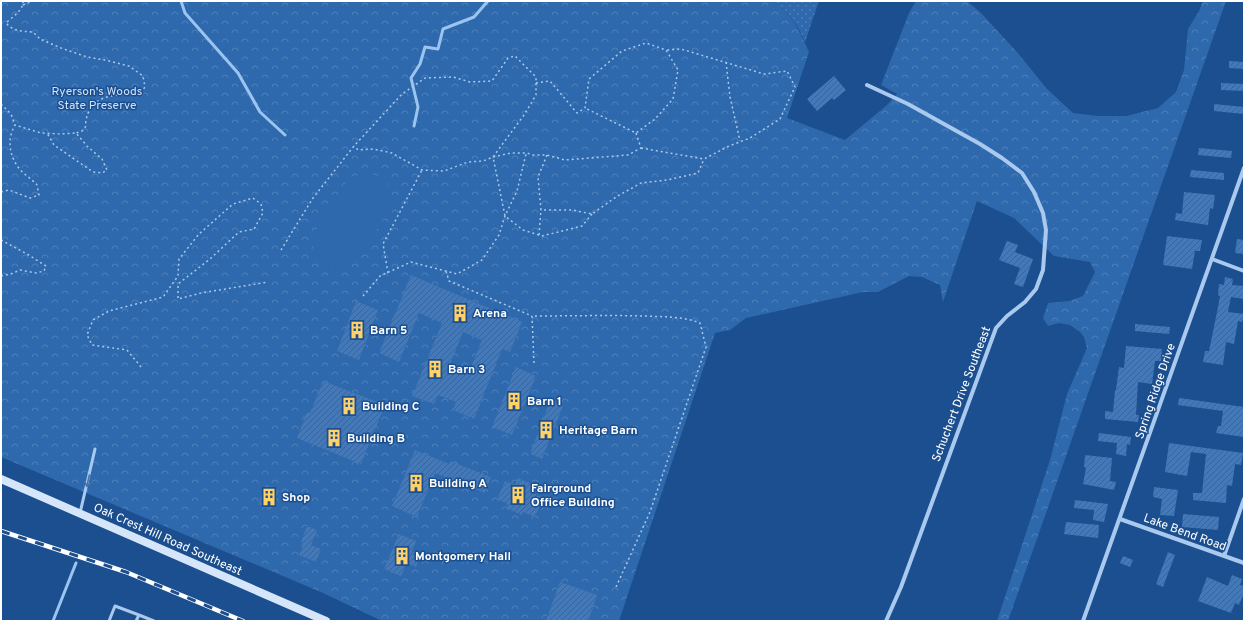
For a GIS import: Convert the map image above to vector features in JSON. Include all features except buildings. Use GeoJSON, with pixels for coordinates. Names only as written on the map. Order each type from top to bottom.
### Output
{"type":"FeatureCollection","features":[{"type":"Feature","properties":{"kind":"main road","name":"Oak Crest Hill Road Southeast"},"geometry":{"type":"LineString","coordinates":[[1,479],[326,621]]}},
{"type":"Feature","properties":{"kind":"street","name":"Schuchert Drive Southeast"},"geometry":{"type":"LineString","coordinates":[[867,85],[908,104],[980,144],[1022,173],[1034,192],[1043,213],[1046,230],[1043,270],[1036,289],[1025,302],[1007,316],[996,328],[901,587],[886,621]]}},
{"type":"Feature","properties":{"kind":"street","name":"Spring Ridge Drive"},"geometry":{"type":"LineString","coordinates":[[1083,621],[1244,168]]}},
{"type":"Feature","properties":{"kind":"street"},"geometry":{"type":"LineString","coordinates":[[1212,259],[1244,271]]}},
{"type":"Feature","properties":{"kind":"street"},"geometry":{"type":"LineString","coordinates":[[1224,556],[1244,499]]}},
{"type":"Feature","properties":{"kind":"street","name":"Lake Bend Road"},"geometry":{"type":"LineString","coordinates":[[1120,519],[1244,563]]}},
{"type":"Feature","properties":{"kind":"lane"},"geometry":{"type":"LineString","coordinates":[[80,514],[96,449]]}},
{"type":"Feature","properties":{"kind":"lane"},"geometry":{"type":"LineString","coordinates":[[109,621],[115,606],[154,621]]}},
{"type":"Feature","properties":{"kind":"lane"},"geometry":{"type":"LineString","coordinates":[[136,621],[139,615]]}},
{"type":"Feature","properties":{"kind":"path"},"geometry":{"type":"LineString","coordinates":[[15,125],[30,129],[34,132],[76,133],[82,131],[86,126],[88,114],[96,101],[112,96],[140,93],[145,87],[143,76],[129,66],[79,54],[40,39],[33,32],[20,31],[10,28],[6,22],[19,11],[23,5],[23,1]]}},
{"type":"Feature","properties":{"kind":"path"},"geometry":{"type":"LineString","coordinates":[[23,5],[33,1]]}},
{"type":"Feature","properties":{"kind":"path"},"geometry":{"type":"LineString","coordinates":[[46,1],[58,1]]}},
{"type":"Feature","properties":{"kind":"path"},"geometry":{"type":"LineString","coordinates":[[354,146],[358,150],[373,149],[392,153],[422,170],[444,171],[468,162],[483,161],[511,153],[547,155],[565,160],[628,155],[641,148],[704,159],[729,146],[750,138],[780,119],[795,87],[787,71],[764,74],[681,49],[666,50],[646,43],[622,51],[589,80],[585,108],[577,113],[550,80],[536,83]]}},
{"type":"Feature","properties":{"kind":"path"},"geometry":{"type":"LineString","coordinates":[[636,133],[655,119],[673,99],[678,70],[666,50]]}},
{"type":"Feature","properties":{"kind":"path"},"geometry":{"type":"LineString","coordinates":[[281,250],[313,198],[354,146],[402,94],[425,78],[453,77],[470,82],[492,81],[508,58],[515,56],[536,77],[536,95],[524,115],[505,138],[493,157],[506,216],[523,230],[542,236],[582,226],[592,214],[616,197],[640,183],[668,180],[698,173],[704,159]]}},
{"type":"Feature","properties":{"kind":"path"},"geometry":{"type":"LineString","coordinates":[[726,62],[730,97],[740,141]]}},
{"type":"Feature","properties":{"kind":"path"},"geometry":{"type":"LineString","coordinates":[[1,104],[10,114],[15,125]]}},
{"type":"Feature","properties":{"kind":"path"},"geometry":{"type":"LineString","coordinates":[[585,108],[636,133],[641,148]]}},
{"type":"Feature","properties":{"kind":"path"},"geometry":{"type":"LineString","coordinates":[[1,192],[9,190],[30,198],[39,195],[37,186],[19,168],[11,152],[10,137],[15,125]]}},
{"type":"Feature","properties":{"kind":"path"},"geometry":{"type":"LineString","coordinates":[[47,133],[54,145],[93,172],[102,173],[106,170],[102,159],[87,146],[76,133]]}},
{"type":"Feature","properties":{"kind":"path"},"geometry":{"type":"LineString","coordinates":[[363,296],[380,276],[411,262],[457,274],[482,260],[499,235],[517,191],[526,153]]}},
{"type":"Feature","properties":{"kind":"path"},"geometry":{"type":"LineString","coordinates":[[539,235],[541,210],[538,177],[547,155]]}},
{"type":"Feature","properties":{"kind":"path"},"geometry":{"type":"LineString","coordinates":[[388,273],[383,244],[422,170]]}},
{"type":"Feature","properties":{"kind":"path"},"geometry":{"type":"LineString","coordinates":[[141,367],[127,350],[92,344],[87,334],[93,320],[109,311],[163,297],[178,276],[179,259],[199,234],[233,204],[253,198],[261,204],[263,213],[254,229],[239,232],[210,259],[178,284],[178,299],[268,282]]}},
{"type":"Feature","properties":{"kind":"path"},"geometry":{"type":"LineString","coordinates":[[541,210],[572,210],[592,214]]}},
{"type":"Feature","properties":{"kind":"path"},"geometry":{"type":"LineString","coordinates":[[1,240],[46,266],[44,271],[36,273],[20,270],[1,276]]}},
{"type":"Feature","properties":{"kind":"path"},"geometry":{"type":"LineString","coordinates":[[446,271],[449,280],[532,316],[609,315],[664,317],[688,318],[700,323],[706,347],[650,512],[616,587]]}},
{"type":"Feature","properties":{"kind":"path"},"geometry":{"type":"LineString","coordinates":[[532,316],[534,363]]}},
{"type":"Feature","properties":{"kind":"green space","name":"Ryerson's Woods State Preserve"},"geometry":{"type":"Polygon","coordinates":[[[1,1],[772,1],[779,5],[790,17],[799,31],[809,52],[787,118],[845,140],[887,105],[897,94],[881,85],[909,13],[916,1],[967,1],[980,12],[1017,52],[1047,89],[1073,113],[1098,116],[1126,116],[1158,108],[1176,92],[1184,70],[1188,29],[1203,1],[1226,1],[1008,621],[997,621],[1050,460],[1067,394],[1087,348],[1084,337],[1070,325],[1059,323],[1048,326],[1043,318],[1048,303],[1069,301],[1083,296],[1095,272],[1090,262],[1054,256],[1014,218],[977,201],[943,302],[940,285],[922,277],[909,276],[878,292],[863,292],[746,318],[730,330],[715,333],[619,621],[382,621],[323,593],[1,457],[1,1]]]}},
{"type":"Feature","properties":{"kind":"green space"},"geometry":{"type":"Polygon","coordinates":[[[772,1],[819,1],[805,42],[792,19],[783,9],[772,1]]]}},
{"type":"Feature","properties":{"kind":"green space"},"geometry":{"type":"Polygon","coordinates":[[[366,173],[379,177],[387,184],[391,195],[390,208],[359,258],[353,263],[343,267],[335,267],[326,264],[318,257],[314,248],[313,238],[315,232],[346,182],[351,177],[366,173]]]}},
{"type":"Feature","properties":{"kind":"waterway"},"geometry":{"type":"LineString","coordinates":[[181,1],[185,13],[238,73],[260,112],[285,135]]}},
{"type":"Feature","properties":{"kind":"waterway"},"geometry":{"type":"LineString","coordinates":[[414,126],[418,107],[411,78],[420,64],[425,47],[438,49],[443,29],[474,17],[488,1]]}},
{"type":"Feature","properties":{"kind":"waterway"},"geometry":{"type":"LineString","coordinates":[[53,621],[76,563]]}},
{"type":"Feature","properties":{"kind":"railway"},"geometry":{"type":"LineString","coordinates":[[1,531],[126,572],[243,621]]}},
{"type":"Feature","properties":{"kind":"place","name":"Arena"},"geometry":{"type":"Point","coordinates":[460,313]}},
{"type":"Feature","properties":{"kind":"place","name":"Barn 5"},"geometry":{"type":"Point","coordinates":[357,330]}},
{"type":"Feature","properties":{"kind":"place","name":"Barn 3"},"geometry":{"type":"Point","coordinates":[435,369]}},
{"type":"Feature","properties":{"kind":"place","name":"Barn 1"},"geometry":{"type":"Point","coordinates":[514,401]}},
{"type":"Feature","properties":{"kind":"place","name":"Building C"},"geometry":{"type":"Point","coordinates":[349,406]}},
{"type":"Feature","properties":{"kind":"place","name":"Heritage Barn"},"geometry":{"type":"Point","coordinates":[546,430]}},
{"type":"Feature","properties":{"kind":"place","name":"Building B"},"geometry":{"type":"Point","coordinates":[334,438]}},
{"type":"Feature","properties":{"kind":"place","name":"Building A"},"geometry":{"type":"Point","coordinates":[416,483]}},
{"type":"Feature","properties":{"kind":"place","name":"Fairground Office Building"},"geometry":{"type":"Point","coordinates":[518,495]}},
{"type":"Feature","properties":{"kind":"place","name":"Shop"},"geometry":{"type":"Point","coordinates":[269,497]}},
{"type":"Feature","properties":{"kind":"place","name":"Montgomery Hall"},"geometry":{"type":"Point","coordinates":[402,556]}}]}
